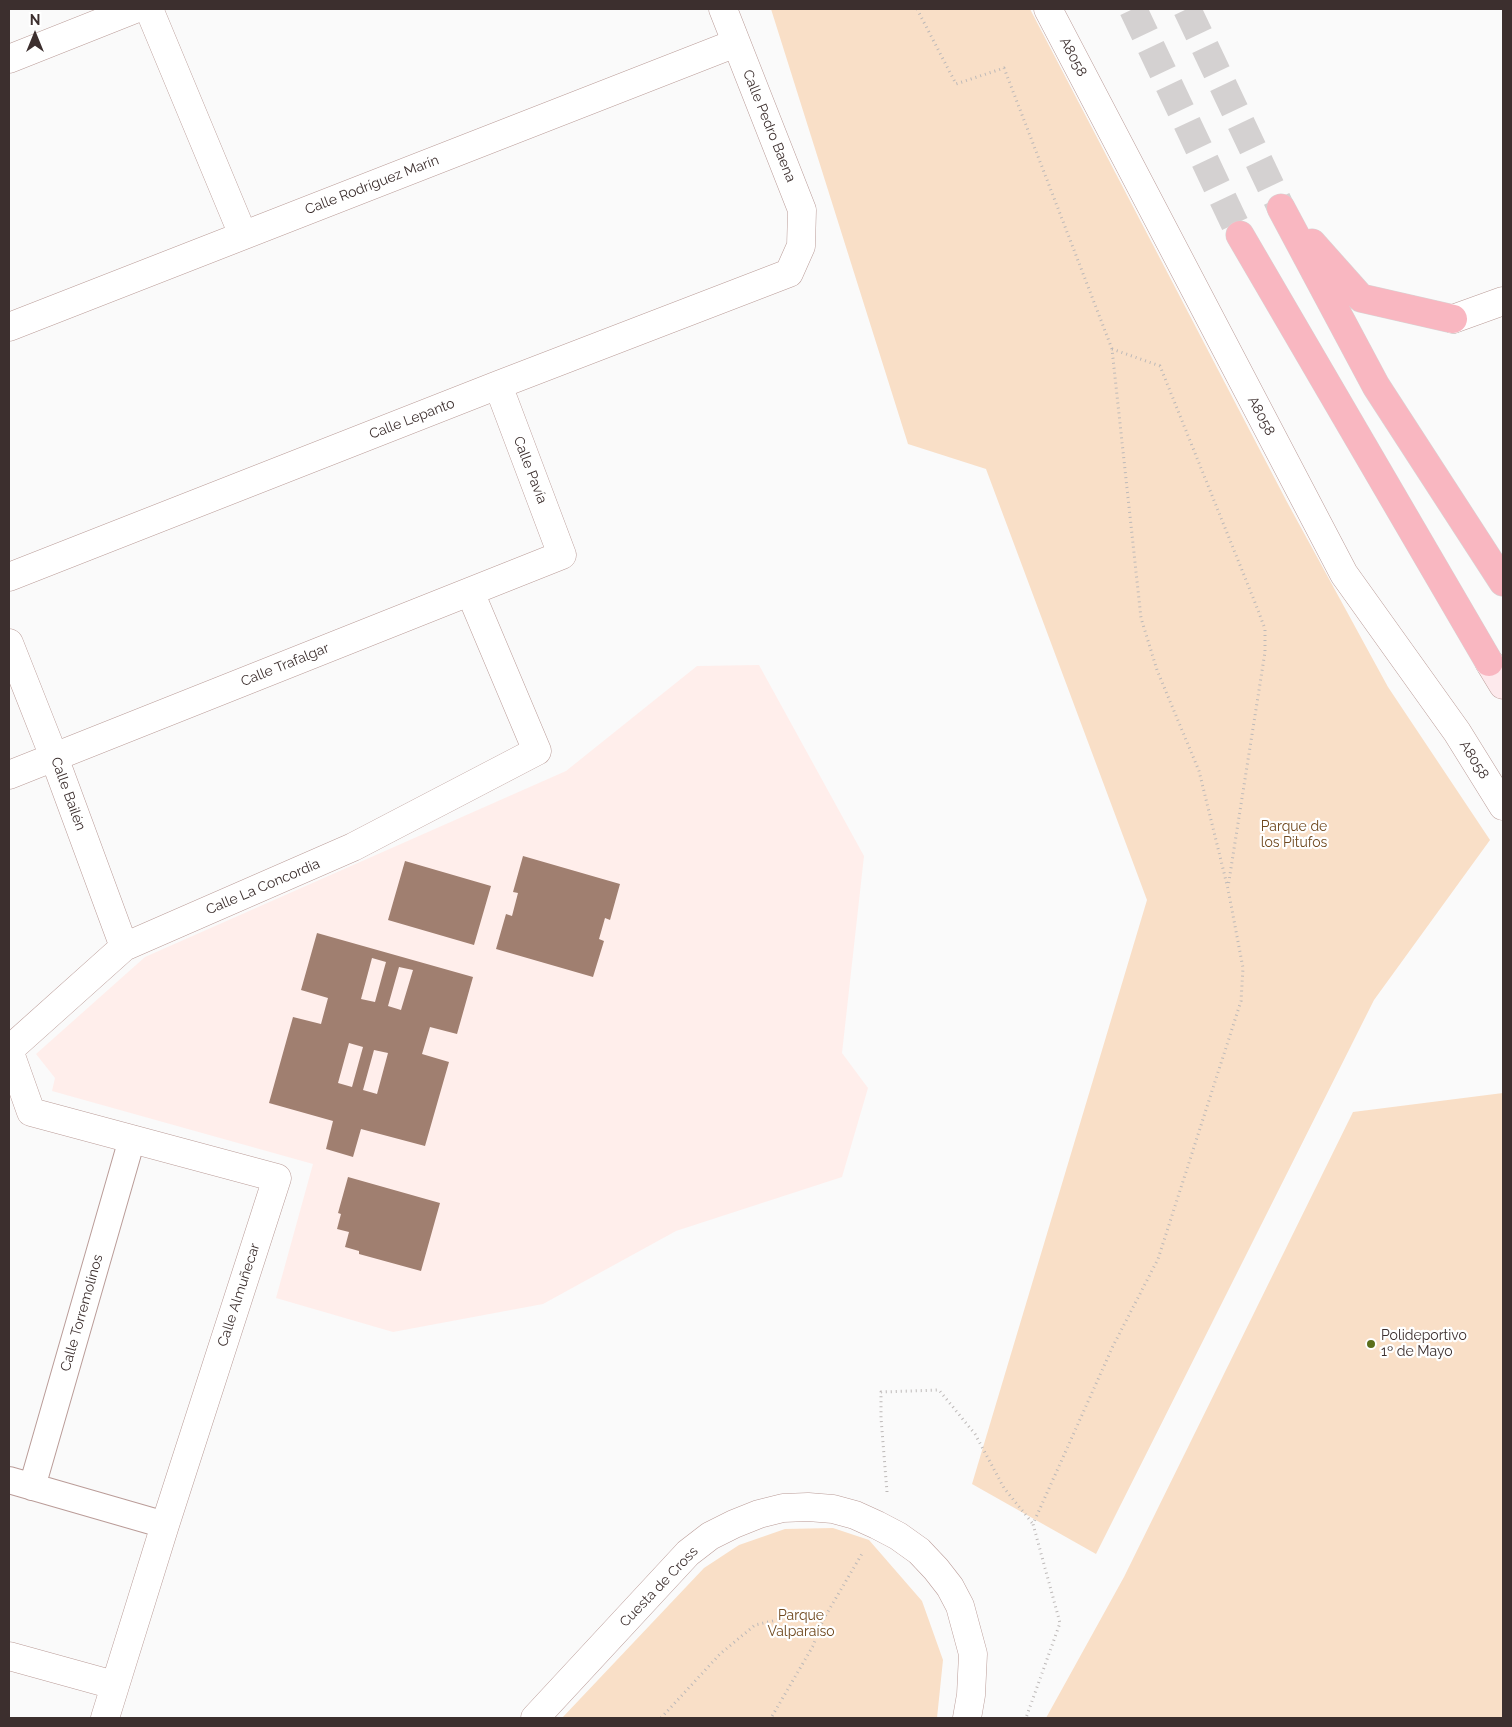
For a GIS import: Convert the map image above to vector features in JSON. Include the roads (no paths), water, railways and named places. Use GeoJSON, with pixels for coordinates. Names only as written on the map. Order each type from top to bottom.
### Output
{"type":"FeatureCollection","features":[{"type":"Feature","properties":{"kind":"highway"},"geometry":{"type":"LineString","coordinates":[[1453,318],[1360,298],[1281,208],[1376,386],[1503,582]]}},
{"type":"Feature","properties":{"kind":"highway"},"geometry":{"type":"LineString","coordinates":[[1240,235],[1489,662]]}},
{"type":"Feature","properties":{"kind":"main road"},"geometry":{"type":"LineString","coordinates":[[1489,662],[1503,685]]}},
{"type":"Feature","properties":{"kind":"street"},"geometry":{"type":"LineString","coordinates":[[9,59],[135,9]]}},
{"type":"Feature","properties":{"kind":"street"},"geometry":{"type":"LineString","coordinates":[[149,9],[243,235]]}},
{"type":"Feature","properties":{"kind":"street","name":"Calle Pedro Baena"},"geometry":{"type":"LineString","coordinates":[[723,9],[802,210],[801,246]]}},
{"type":"Feature","properties":{"kind":"street","name":"A8058"},"geometry":{"type":"LineString","coordinates":[[1048,9],[1344,574],[1457,732],[1503,806]]}},
{"type":"Feature","properties":{"kind":"street","name":"Calle Rodríguez Marín"},"geometry":{"type":"LineString","coordinates":[[9,327],[736,42]]}},
{"type":"Feature","properties":{"kind":"street","name":"Calle Lepanto"},"geometry":{"type":"LineString","coordinates":[[9,577],[789,273],[801,246]]}},
{"type":"Feature","properties":{"kind":"street"},"geometry":{"type":"LineString","coordinates":[[1453,318],[1503,301]]}},
{"type":"Feature","properties":{"kind":"street","name":"Calle Pavía"},"geometry":{"type":"LineString","coordinates":[[498,385],[562,555]]}},
{"type":"Feature","properties":{"kind":"street","name":"Calle Trafalgar"},"geometry":{"type":"LineString","coordinates":[[9,775],[562,555]]}},
{"type":"Feature","properties":{"kind":"street","name":"Calle La Concordia"},"geometry":{"type":"LineString","coordinates":[[9,1050],[124,947],[353,847],[537,751],[470,592]]}},
{"type":"Feature","properties":{"kind":"street","name":"Calle Bailén"},"geometry":{"type":"LineString","coordinates":[[9,643],[54,757],[124,947]]}},
{"type":"Feature","properties":{"kind":"street","name":"Calle Almuñecar"},"geometry":{"type":"LineString","coordinates":[[9,1050],[31,1112],[277,1178],[105,1718]]}},
{"type":"Feature","properties":{"kind":"street","name":"Calle Torremolinos"},"geometry":{"type":"LineString","coordinates":[[21,1483],[132,1139]]}},
{"type":"Feature","properties":{"kind":"street"},"geometry":{"type":"LineString","coordinates":[[21,1483],[165,1525]]}},
{"type":"Feature","properties":{"kind":"street","name":"Cuesta de Cross"},"geometry":{"type":"LineString","coordinates":[[535,1718],[688,1553],[710,1536],[759,1514],[808,1507],[833,1509],[855,1515],[898,1536],[919,1551],[950,1587],[960,1606],[973,1654],[971,1695],[967,1718]]}},
{"type":"Feature","properties":{"kind":"street"},"geometry":{"type":"LineString","coordinates":[[9,1656],[114,1685]]}},
{"type":"Feature","properties":{"kind":"tunnel"},"geometry":{"type":"LineString","coordinates":[[1133,9],[1240,235]]}},
{"type":"Feature","properties":{"kind":"tunnel"},"geometry":{"type":"LineString","coordinates":[[1187,9],[1281,208]]}},
{"type":"Feature","properties":{"kind":"place","name":"Polideportivo 1º de Mayo"},"geometry":{"type":"Point","coordinates":[1371,1344]}},
{"type":"Feature","properties":{"kind":"park label","name":"Parque de los Pitufos"},"geometry":{"type":"Point","coordinates":[1294,836]}},
{"type":"Feature","properties":{"kind":"park label","name":"Parque Valparaíso"},"geometry":{"type":"Point","coordinates":[801,1624]}}]}
